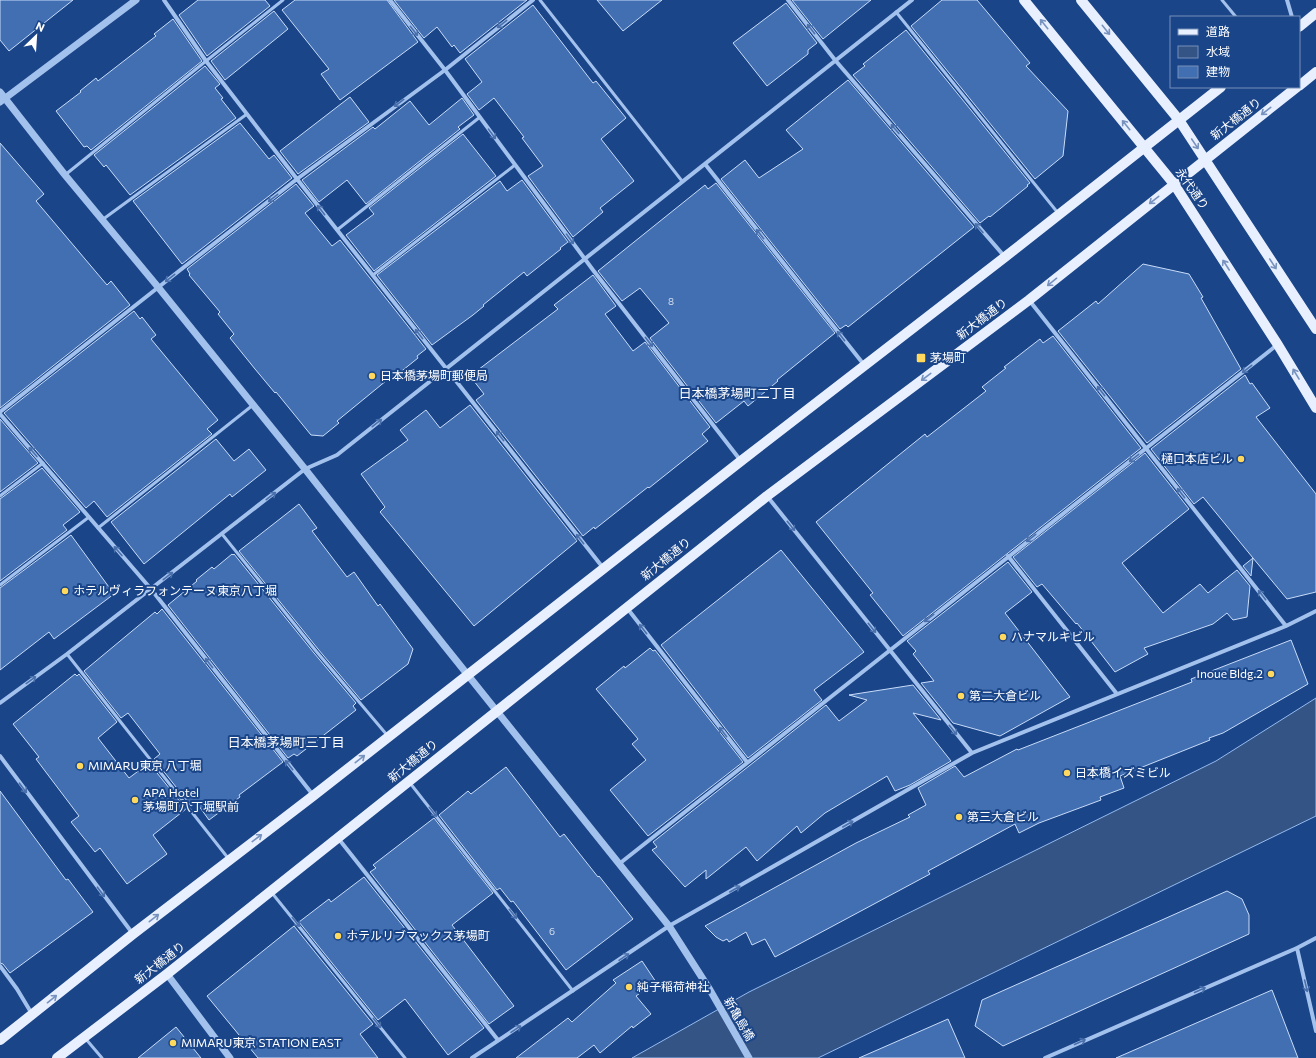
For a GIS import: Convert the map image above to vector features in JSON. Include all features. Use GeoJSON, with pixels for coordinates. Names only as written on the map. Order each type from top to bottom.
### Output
{"type":"FeatureCollection","features":[{"type":"Feature","properties":{"kind":"main road","name":"永代通り"},"geometry":{"type":"LineString","coordinates":[[1024,0],[1174,184],[1278,345],[1316,408]]}},
{"type":"Feature","properties":{"kind":"main road"},"geometry":{"type":"LineString","coordinates":[[1081,0],[1179,120],[1316,329]]}},
{"type":"Feature","properties":{"kind":"main road"},"geometry":{"type":"LineString","coordinates":[[1300,26],[1316,14]]}},
{"type":"Feature","properties":{"kind":"main road","name":"新大橋通り"},"geometry":{"type":"LineString","coordinates":[[1300,84],[1316,72]]}},
{"type":"Feature","properties":{"kind":"main road"},"geometry":{"type":"LineString","coordinates":[[0,1040],[133,934],[389,737],[1220,88]]}},
{"type":"Feature","properties":{"kind":"main road","name":"新大橋通り"},"geometry":{"type":"LineString","coordinates":[[57,1058],[167,974],[766,496],[1029,300],[1295,88]]}},
{"type":"Feature","properties":{"kind":"street"},"geometry":{"type":"LineString","coordinates":[[2,100],[136,0]]}},
{"type":"Feature","properties":{"kind":"street"},"geometry":{"type":"LineString","coordinates":[[164,0],[206,60],[297,179],[604,569]]}},
{"type":"Feature","properties":{"kind":"street"},"geometry":{"type":"LineString","coordinates":[[390,0],[445,70],[584,259],[741,461]]}},
{"type":"Feature","properties":{"kind":"street"},"geometry":{"type":"LineString","coordinates":[[313,796],[151,589],[0,413],[297,179],[445,70],[533,0]]}},
{"type":"Feature","properties":{"kind":"street"},"geometry":{"type":"LineString","coordinates":[[788,0],[835,60],[1005,257]]}},
{"type":"Feature","properties":{"kind":"street"},"geometry":{"type":"LineString","coordinates":[[0,703],[67,654],[305,469],[337,455],[912,0]]}},
{"type":"Feature","properties":{"kind":"street"},"geometry":{"type":"LineString","coordinates":[[1287,0],[1292,16]]}},
{"type":"Feature","properties":{"kind":"street","name":"新亀島橋"},"geometry":{"type":"LineString","coordinates":[[0,92],[2,100],[254,405],[670,926],[710,990],[749,1058]]}},
{"type":"Feature","properties":{"kind":"street"},"geometry":{"type":"LineString","coordinates":[[705,164],[865,366]]}},
{"type":"Feature","properties":{"kind":"street"},"geometry":{"type":"LineString","coordinates":[[1029,300],[1286,626]]}},
{"type":"Feature","properties":{"kind":"street"},"geometry":{"type":"LineString","coordinates":[[619,864],[1008,556],[1278,345]]}},
{"type":"Feature","properties":{"kind":"street"},"geometry":{"type":"LineString","coordinates":[[766,496],[972,753]]}},
{"type":"Feature","properties":{"kind":"street"},"geometry":{"type":"LineString","coordinates":[[1008,556],[1117,694]]}},
{"type":"Feature","properties":{"kind":"street"},"geometry":{"type":"LineString","coordinates":[[626,608],[747,762]]}},
{"type":"Feature","properties":{"kind":"street"},"geometry":{"type":"LineString","coordinates":[[472,1058],[670,926],[972,753],[1286,626],[1316,611]]}},
{"type":"Feature","properties":{"kind":"street"},"geometry":{"type":"LineString","coordinates":[[0,756],[133,934]]}},
{"type":"Feature","properties":{"kind":"street"},"geometry":{"type":"LineString","coordinates":[[338,838],[498,1040]]}},
{"type":"Feature","properties":{"kind":"street"},"geometry":{"type":"LineString","coordinates":[[1045,1058],[1297,948],[1316,938]]}},
{"type":"Feature","properties":{"kind":"street"},"geometry":{"type":"LineString","coordinates":[[1297,948],[1316,1031]]}},
{"type":"Feature","properties":{"kind":"street"},"geometry":{"type":"LineString","coordinates":[[0,966],[17,989],[32,1015]]}},
{"type":"Feature","properties":{"kind":"street"},"geometry":{"type":"LineString","coordinates":[[167,974],[230,1058]]}},
{"type":"Feature","properties":{"kind":"lane"},"geometry":{"type":"LineString","coordinates":[[65,175],[206,60],[283,0]]}},
{"type":"Feature","properties":{"kind":"lane"},"geometry":{"type":"LineString","coordinates":[[540,0],[682,181]]}},
{"type":"Feature","properties":{"kind":"lane"},"geometry":{"type":"LineString","coordinates":[[1222,0],[1235,16]]}},
{"type":"Feature","properties":{"kind":"lane"},"geometry":{"type":"LineString","coordinates":[[896,12],[1059,214]]}},
{"type":"Feature","properties":{"kind":"lane"},"geometry":{"type":"LineString","coordinates":[[102,220],[247,114]]}},
{"type":"Feature","properties":{"kind":"lane"},"geometry":{"type":"LineString","coordinates":[[337,230],[480,117]]}},
{"type":"Feature","properties":{"kind":"lane"},"geometry":{"type":"LineString","coordinates":[[373,275],[515,165]]}},
{"type":"Feature","properties":{"kind":"lane"},"geometry":{"type":"LineString","coordinates":[[98,528],[254,405]]}},
{"type":"Feature","properties":{"kind":"lane"},"geometry":{"type":"LineString","coordinates":[[0,496],[43,463]]}},
{"type":"Feature","properties":{"kind":"lane"},"geometry":{"type":"LineString","coordinates":[[0,585],[89,517]]}},
{"type":"Feature","properties":{"kind":"lane"},"geometry":{"type":"LineString","coordinates":[[222,534],[316,651],[389,737]]}},
{"type":"Feature","properties":{"kind":"lane"},"geometry":{"type":"LineString","coordinates":[[67,654],[229,860]]}},
{"type":"Feature","properties":{"kind":"lane"},"geometry":{"type":"LineString","coordinates":[[409,781],[573,991]]}},
{"type":"Feature","properties":{"kind":"lane"},"geometry":{"type":"LineString","coordinates":[[271,891],[405,1058]]}},
{"type":"Feature","properties":{"kind":"lane"},"geometry":{"type":"LineString","coordinates":[[84,1037],[102,1058]]}},
{"type":"Feature","properties":{"kind":"water"},"geometry":{"type":"Polygon","coordinates":[[[1316,698],[1316,816],[818,1058],[632,1058],[749,992],[1216,761],[1316,698]]]}},
{"type":"Feature","properties":{"kind":"building"},"geometry":{"type":"Polygon","coordinates":[[[0,0],[73,0],[9,51],[0,40],[0,0]]]}},
{"type":"Feature","properties":{"kind":"building"},"geometry":{"type":"Polygon","coordinates":[[[198,0],[265,0],[270,6],[207,56],[179,15],[198,0]]]}},
{"type":"Feature","properties":{"kind":"building"},"geometry":{"type":"Polygon","coordinates":[[[295,0],[387,0],[418,42],[340,100],[321,74],[329,69],[282,10],[295,0]]]}},
{"type":"Feature","properties":{"kind":"building"},"geometry":{"type":"Polygon","coordinates":[[[394,0],[527,0],[460,53],[454,45],[452,47],[437,27],[424,38],[394,0]]]}},
{"type":"Feature","properties":{"kind":"building"},"geometry":{"type":"Polygon","coordinates":[[[597,0],[662,0],[623,31],[597,0]]]}},
{"type":"Feature","properties":{"kind":"building"},"geometry":{"type":"Polygon","coordinates":[[[792,0],[871,0],[823,39],[792,0]]]}},
{"type":"Feature","properties":{"kind":"building"},"geometry":{"type":"Polygon","coordinates":[[[942,0],[977,0],[1030,63],[1026,66],[1068,111],[1063,156],[1035,179],[911,26],[942,0]]]}},
{"type":"Feature","properties":{"kind":"building"},"geometry":{"type":"Polygon","coordinates":[[[786,3],[817,43],[808,50],[808,54],[767,86],[733,43],[786,3]]]}},
{"type":"Feature","properties":{"kind":"building"},"geometry":{"type":"Polygon","coordinates":[[[533,5],[593,83],[596,81],[626,118],[601,139],[634,181],[600,208],[603,212],[573,237],[528,176],[543,166],[522,138],[524,137],[494,98],[479,110],[467,94],[482,82],[465,59],[533,5]]]}},
{"type":"Feature","properties":{"kind":"building"},"geometry":{"type":"Polygon","coordinates":[[[274,11],[288,29],[225,80],[211,61],[274,11]]]}},
{"type":"Feature","properties":{"kind":"building"},"geometry":{"type":"Polygon","coordinates":[[[173,19],[202,61],[91,150],[87,146],[84,147],[56,111],[81,92],[80,91],[96,78],[98,81],[156,36],[154,34],[173,19]]]}},
{"type":"Feature","properties":{"kind":"building"},"geometry":{"type":"Polygon","coordinates":[[[906,30],[1030,183],[990,217],[989,216],[980,223],[853,75],[865,66],[863,64],[906,30]]]}},
{"type":"Feature","properties":{"kind":"building"},"geometry":{"type":"Polygon","coordinates":[[[205,66],[220,84],[215,88],[223,98],[221,99],[236,118],[130,195],[106,165],[104,167],[94,155],[205,66]]]}},
{"type":"Feature","properties":{"kind":"building"},"geometry":{"type":"Polygon","coordinates":[[[848,80],[974,227],[848,327],[846,325],[840,329],[721,179],[745,160],[759,178],[803,149],[786,130],[848,80]]]}},
{"type":"Feature","properties":{"kind":"building"},"geometry":{"type":"Polygon","coordinates":[[[350,97],[369,122],[298,174],[280,151],[350,97]]]}},
{"type":"Feature","properties":{"kind":"building"},"geometry":{"type":"Polygon","coordinates":[[[462,98],[474,115],[458,127],[460,129],[366,204],[347,180],[319,202],[302,180],[373,127],[375,129],[410,101],[429,125],[462,98]]]}},
{"type":"Feature","properties":{"kind":"building"},"geometry":{"type":"Polygon","coordinates":[[[240,123],[269,159],[274,155],[292,178],[182,264],[133,201],[240,123]]]}},
{"type":"Feature","properties":{"kind":"building"},"geometry":{"type":"Polygon","coordinates":[[[463,134],[496,176],[374,271],[346,235],[374,214],[369,208],[463,134]]]}},
{"type":"Feature","properties":{"kind":"building"},"geometry":{"type":"Polygon","coordinates":[[[0,143],[44,194],[36,201],[107,285],[111,281],[130,305],[0,408],[0,143]]]}},
{"type":"Feature","properties":{"kind":"building"},"geometry":{"type":"Polygon","coordinates":[[[522,180],[568,242],[527,276],[524,272],[473,315],[432,345],[377,275],[500,181],[507,191],[522,180]]]}},
{"type":"Feature","properties":{"kind":"building"},"geometry":{"type":"Polygon","coordinates":[[[716,183],[835,333],[777,380],[778,381],[748,406],[744,401],[716,423],[650,338],[669,323],[640,288],[622,301],[598,271],[705,185],[708,189],[716,183]]]}},
{"type":"Feature","properties":{"kind":"building"},"geometry":{"type":"Polygon","coordinates":[[[296,184],[314,206],[305,213],[332,246],[340,240],[426,349],[417,356],[418,358],[393,378],[392,376],[337,421],[339,423],[323,436],[311,435],[255,369],[230,338],[234,334],[218,314],[220,312],[189,275],[190,274],[187,269],[296,184]]]}},
{"type":"Feature","properties":{"kind":"building"},"geometry":{"type":"Polygon","coordinates":[[[1143,264],[1189,274],[1203,297],[1201,298],[1241,369],[1147,443],[1058,331],[1096,301],[1098,304],[1143,264]]]}},
{"type":"Feature","properties":{"kind":"building"},"geometry":{"type":"Polygon","coordinates":[[[593,275],[616,306],[605,314],[633,351],[645,342],[710,427],[702,434],[708,441],[649,488],[648,487],[595,529],[594,527],[583,536],[476,400],[484,394],[470,376],[558,309],[554,305],[593,275]]]}},
{"type":"Feature","properties":{"kind":"building"},"geometry":{"type":"Polygon","coordinates":[[[134,311],[140,319],[142,317],[156,335],[151,339],[218,420],[207,429],[212,434],[107,517],[94,501],[86,508],[4,413],[134,311]]]}},
{"type":"Feature","properties":{"kind":"building"},"geometry":{"type":"Polygon","coordinates":[[[1053,336],[1141,448],[903,636],[870,595],[873,593],[816,522],[925,434],[927,437],[986,391],[982,387],[1006,368],[1004,367],[1040,339],[1043,343],[1053,336]]]}},
{"type":"Feature","properties":{"kind":"building"},"geometry":{"type":"Polygon","coordinates":[[[1245,375],[1250,384],[1252,383],[1270,408],[1256,417],[1316,494],[1316,592],[1287,599],[1203,497],[1194,504],[1151,449],[1245,375]]]}},
{"type":"Feature","properties":{"kind":"building"},"geometry":{"type":"Polygon","coordinates":[[[470,405],[577,541],[474,626],[380,512],[385,507],[361,474],[408,440],[400,430],[426,410],[440,428],[470,405]]]}},
{"type":"Feature","properties":{"kind":"building"},"geometry":{"type":"Polygon","coordinates":[[[0,419],[38,463],[0,492],[0,419]]]}},
{"type":"Feature","properties":{"kind":"building"},"geometry":{"type":"Polygon","coordinates":[[[216,439],[234,461],[249,449],[266,470],[232,497],[230,494],[144,564],[111,522],[216,439]]]}},
{"type":"Feature","properties":{"kind":"building"},"geometry":{"type":"Polygon","coordinates":[[[1145,453],[1189,509],[1122,563],[1163,613],[1200,584],[1208,593],[1237,570],[1250,586],[1247,617],[1233,620],[1227,613],[1213,624],[1144,648],[1148,654],[1115,672],[1077,623],[1076,624],[1042,584],[1037,587],[1013,557],[1145,453]]]}},
{"type":"Feature","properties":{"kind":"building"},"geometry":{"type":"Polygon","coordinates":[[[42,468],[80,512],[63,525],[67,530],[0,581],[0,499],[42,468]]]}},
{"type":"Feature","properties":{"kind":"building"},"geometry":{"type":"Polygon","coordinates":[[[299,504],[317,528],[312,531],[347,577],[354,572],[378,606],[380,604],[413,649],[408,664],[361,700],[239,551],[299,504]]]}},
{"type":"Feature","properties":{"kind":"building","name":"ホテルヴィラフォンテーヌ東京八丁堀"},"geometry":{"type":"Polygon","coordinates":[[[71,535],[114,594],[54,639],[49,632],[0,670],[0,588],[71,535]]]}},
{"type":"Feature","properties":{"kind":"building"},"geometry":{"type":"Polygon","coordinates":[[[781,550],[864,652],[814,690],[822,700],[748,758],[661,645],[781,550]]]}},
{"type":"Feature","properties":{"kind":"building"},"geometry":{"type":"Polygon","coordinates":[[[234,554],[356,703],[353,706],[356,710],[297,756],[294,754],[288,758],[168,605],[212,567],[214,569],[234,554]]]}},
{"type":"Feature","properties":{"kind":"building"},"geometry":{"type":"Polygon","coordinates":[[[1253,558],[1251,576],[1243,566],[1253,558]]]}},
{"type":"Feature","properties":{"kind":"building"},"geometry":{"type":"Polygon","coordinates":[[[1008,562],[1032,592],[1005,613],[1070,697],[1000,736],[953,723],[921,683],[934,681],[913,654],[916,651],[907,641],[1008,562]]]}},
{"type":"Feature","properties":{"kind":"building"},"geometry":{"type":"Polygon","coordinates":[[[162,609],[283,762],[209,820],[196,802],[191,806],[154,759],[160,754],[128,713],[121,718],[84,671],[155,612],[157,614],[162,609]]]}},
{"type":"Feature","properties":{"kind":"building"},"geometry":{"type":"Polygon","coordinates":[[[1291,640],[1308,684],[1223,733],[1209,738],[1210,740],[1120,776],[1124,788],[1100,797],[1101,800],[1039,823],[1019,833],[1015,824],[928,871],[930,874],[775,957],[765,939],[752,945],[746,932],[729,942],[727,939],[723,941],[716,937],[705,926],[856,843],[910,817],[908,815],[926,805],[918,788],[955,766],[964,777],[1017,749],[1018,750],[1192,682],[1191,679],[1291,640]]]}},
{"type":"Feature","properties":{"kind":"building"},"geometry":{"type":"Polygon","coordinates":[[[650,648],[653,651],[655,650],[743,762],[648,836],[610,790],[646,760],[632,744],[638,739],[596,689],[624,666],[625,668],[650,648]]]}},
{"type":"Feature","properties":{"kind":"building"},"geometry":{"type":"Polygon","coordinates":[[[75,674],[77,676],[79,674],[117,722],[98,738],[129,778],[149,763],[186,809],[153,835],[167,854],[127,884],[100,848],[95,852],[71,822],[79,816],[36,759],[39,757],[13,724],[75,674]]]}},
{"type":"Feature","properties":{"kind":"building"},"geometry":{"type":"Polygon","coordinates":[[[913,685],[941,720],[913,713],[951,761],[910,785],[895,791],[887,776],[825,813],[801,833],[797,826],[757,861],[746,847],[706,879],[706,870],[685,887],[652,850],[657,847],[653,842],[826,705],[839,721],[867,700],[849,695],[913,685]]]}},
{"type":"Feature","properties":{"kind":"building"},"geometry":{"type":"Polygon","coordinates":[[[506,767],[560,837],[564,834],[633,919],[566,970],[513,901],[511,902],[500,888],[497,890],[439,815],[468,791],[471,794],[506,767]]]}},
{"type":"Feature","properties":{"kind":"building"},"geometry":{"type":"Polygon","coordinates":[[[0,791],[66,880],[68,879],[93,912],[10,973],[3,964],[0,963],[0,791]]]}},
{"type":"Feature","properties":{"kind":"building"},"geometry":{"type":"Polygon","coordinates":[[[434,818],[493,893],[452,925],[514,1006],[489,1024],[370,872],[376,868],[373,865],[434,818]]]}},
{"type":"Feature","properties":{"kind":"building"},"geometry":{"type":"Polygon","coordinates":[[[364,877],[484,1028],[448,1055],[405,999],[378,1020],[299,922],[329,899],[331,902],[364,877]]]}},
{"type":"Feature","properties":{"kind":"building"},"geometry":{"type":"Polygon","coordinates":[[[1227,891],[1242,899],[1249,915],[1249,934],[1003,1046],[975,1026],[982,1000],[1227,891]]]}},
{"type":"Feature","properties":{"kind":"building"},"geometry":{"type":"Polygon","coordinates":[[[294,926],[373,1024],[360,1034],[378,1058],[258,1058],[207,996],[294,926]]]}},
{"type":"Feature","properties":{"kind":"building"},"geometry":{"type":"Polygon","coordinates":[[[642,961],[656,982],[636,996],[651,1014],[633,1028],[632,1026],[600,1053],[594,1045],[577,1058],[516,1058],[568,1018],[572,1022],[616,983],[613,980],[642,961]]]}},
{"type":"Feature","properties":{"kind":"building"},"geometry":{"type":"Polygon","coordinates":[[[1272,990],[1298,1058],[1116,1058],[1272,990]]]}},
{"type":"Feature","properties":{"kind":"building"},"geometry":{"type":"Polygon","coordinates":[[[948,1019],[965,1058],[859,1058],[948,1019]]]}},
{"type":"Feature","properties":{"kind":"building","name":"MIMARU東京 STATION EAST"},"geometry":{"type":"Polygon","coordinates":[[[176,1027],[201,1058],[138,1058],[176,1027]]]}},
{"type":"Feature","properties":{"kind":"place","name":"茅場町"},"geometry":{"type":"Point","coordinates":[921,358]}},
{"type":"Feature","properties":{"kind":"place","name":"日本橋茅場町郵便局"},"geometry":{"type":"Point","coordinates":[372,376]}},
{"type":"Feature","properties":{"kind":"place","name":"樋口本店ビル"},"geometry":{"type":"Point","coordinates":[1241,459]}},
{"type":"Feature","properties":{"kind":"place","name":"ホテルヴィラフォンテーヌ東京八丁堀"},"geometry":{"type":"Point","coordinates":[65,591]}},
{"type":"Feature","properties":{"kind":"place","name":"ハナマルキビル"},"geometry":{"type":"Point","coordinates":[1003,637]}},
{"type":"Feature","properties":{"kind":"place","name":"Inoue Bldg.2"},"geometry":{"type":"Point","coordinates":[1271,674]}},
{"type":"Feature","properties":{"kind":"place","name":"第二大倉ビル"},"geometry":{"type":"Point","coordinates":[961,696]}},
{"type":"Feature","properties":{"kind":"place","name":"MIMARU東京 八丁堀"},"geometry":{"type":"Point","coordinates":[80,766]}},
{"type":"Feature","properties":{"kind":"place","name":"日本橋イズミビル"},"geometry":{"type":"Point","coordinates":[1067,773]}},
{"type":"Feature","properties":{"kind":"place","name":"APA Hotel 茅場町八丁堀駅前"},"geometry":{"type":"Point","coordinates":[135,800]}},
{"type":"Feature","properties":{"kind":"place","name":"第三大倉ビル"},"geometry":{"type":"Point","coordinates":[959,817]}},
{"type":"Feature","properties":{"kind":"place","name":"ホテルリブマックス茅場町"},"geometry":{"type":"Point","coordinates":[338,936]}},
{"type":"Feature","properties":{"kind":"place","name":"純子稲荷神社"},"geometry":{"type":"Point","coordinates":[629,987]}},
{"type":"Feature","properties":{"kind":"place","name":"MIMARU東京 STATION EAST"},"geometry":{"type":"Point","coordinates":[173,1043]}},
{"type":"Feature","properties":{"kind":"district","name":"日本橋茅場町二丁目"},"geometry":{"type":"Point","coordinates":[737,393]}},
{"type":"Feature","properties":{"kind":"district","name":"日本橋茅場町三丁目"},"geometry":{"type":"Point","coordinates":[286,742]}}]}
